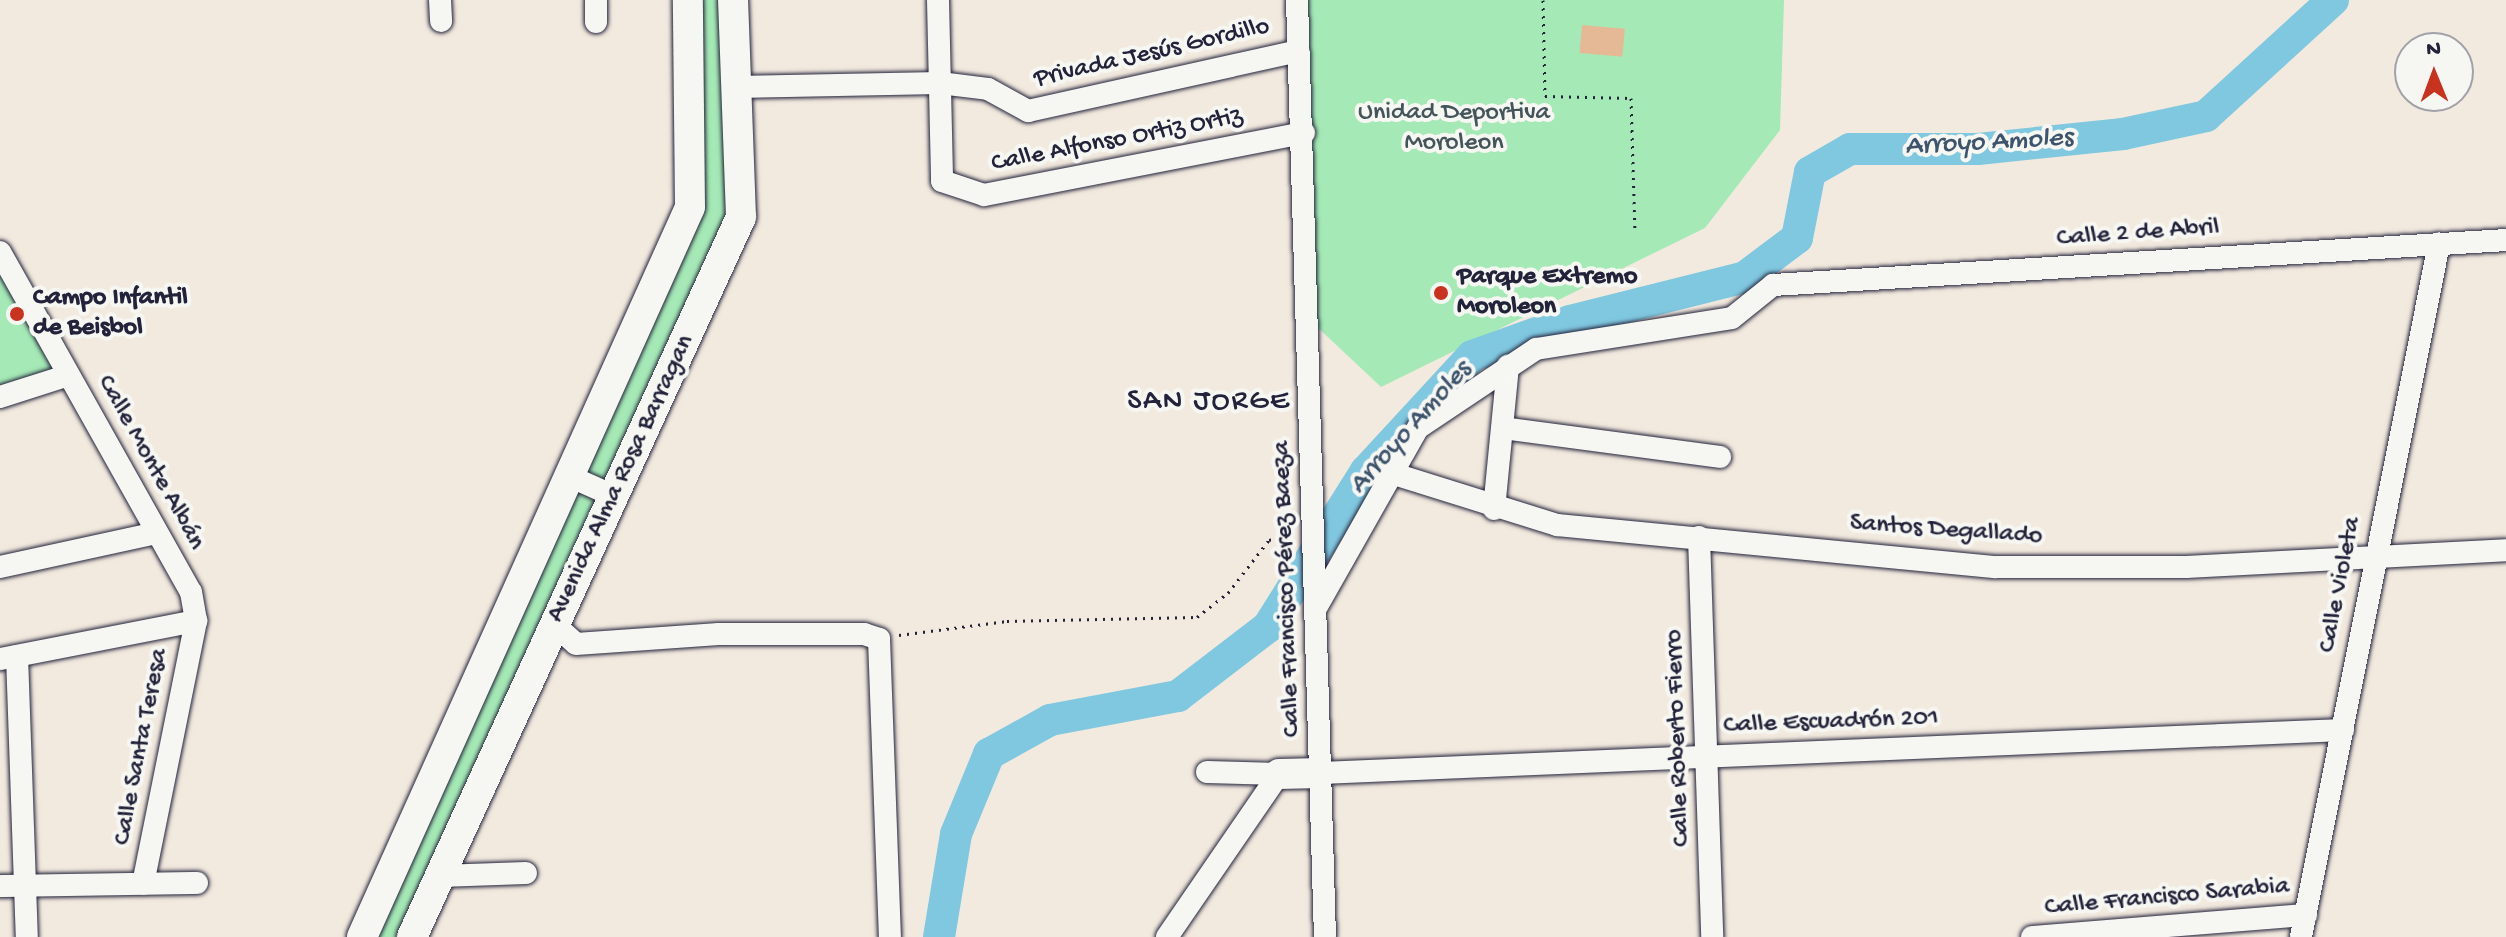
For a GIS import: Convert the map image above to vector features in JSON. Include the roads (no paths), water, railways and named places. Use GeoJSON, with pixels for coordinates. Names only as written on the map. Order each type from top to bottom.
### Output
{"type":"FeatureCollection","features":[{"type":"Feature","properties":{"kind":"street","name":"Avenida Alma Rosa Barragan"},"geometry":{"type":"LineString","coordinates":[[362,937],[690,207],[688,0]]}},
{"type":"Feature","properties":{"kind":"street","name":"Avenida Alma Rosa Barragan"},"geometry":{"type":"LineString","coordinates":[[412,937],[616,497],[741,217],[733,0]]}},
{"type":"Feature","properties":{"kind":"street"},"geometry":{"type":"LineString","coordinates":[[938,0],[940,83]]}},
{"type":"Feature","properties":{"kind":"street","name":"Calle Francisco Pérez Baeza"},"geometry":{"type":"LineString","coordinates":[[1297,0],[1304,133],[1325,937]]}},
{"type":"Feature","properties":{"kind":"street","name":"Privada Jesús Gordillo"},"geometry":{"type":"LineString","coordinates":[[736,87],[940,83],[988,89],[1028,111],[1298,51]]}},
{"type":"Feature","properties":{"kind":"street","name":"Calle Alfonso Ortiz Ortiz"},"geometry":{"type":"LineString","coordinates":[[940,83],[942,181],[984,195],[1304,133]]}},
{"type":"Feature","properties":{"kind":"street","name":"Calle 2 de Abril"},"geometry":{"type":"LineString","coordinates":[[1508,366],[1536,349],[1732,318],[1773,285],[2506,240]]}},
{"type":"Feature","properties":{"kind":"street","name":"Calle Violeta"},"geometry":{"type":"LineString","coordinates":[[2301,937],[2374,558],[2439,244]]}},
{"type":"Feature","properties":{"kind":"street","name":"Calle Monte Albán"},"geometry":{"type":"LineString","coordinates":[[0,252],[191,592],[196,621]]}},
{"type":"Feature","properties":{"kind":"street"},"geometry":{"type":"LineString","coordinates":[[1494,509],[1508,366]]}},
{"type":"Feature","properties":{"kind":"street"},"geometry":{"type":"LineString","coordinates":[[1316,606],[1418,428],[1508,366]]}},
{"type":"Feature","properties":{"kind":"street"},"geometry":{"type":"LineString","coordinates":[[0,397],[69,375]]}},
{"type":"Feature","properties":{"kind":"street"},"geometry":{"type":"LineString","coordinates":[[1503,428],[1720,457]]}},
{"type":"Feature","properties":{"kind":"street","name":"Santos Degallado"},"geometry":{"type":"LineString","coordinates":[[1391,473],[1494,509],[1557,525],[1996,567],[2374,558],[2506,550]]}},
{"type":"Feature","properties":{"kind":"street"},"geometry":{"type":"LineString","coordinates":[[569,476],[616,497]]}},
{"type":"Feature","properties":{"kind":"street"},"geometry":{"type":"LineString","coordinates":[[0,567],[156,533]]}},
{"type":"Feature","properties":{"kind":"street","name":"Calle Roberto Fierro"},"geometry":{"type":"LineString","coordinates":[[1699,537],[1710,756],[1712,937]]}},
{"type":"Feature","properties":{"kind":"street"},"geometry":{"type":"LineString","coordinates":[[27,937],[8,658],[196,621]]}},
{"type":"Feature","properties":{"kind":"street","name":"Calle Santa Teresa"},"geometry":{"type":"LineString","coordinates":[[143,884],[196,621]]}},
{"type":"Feature","properties":{"kind":"street"},"geometry":{"type":"LineString","coordinates":[[555,625],[576,644],[734,634],[864,634],[879,639],[890,937]]}},
{"type":"Feature","properties":{"kind":"street","name":"Calle Escuadrón 201"},"geometry":{"type":"LineString","coordinates":[[1321,773],[2343,730]]}},
{"type":"Feature","properties":{"kind":"street"},"geometry":{"type":"LineString","coordinates":[[1207,772],[1321,773]]}},
{"type":"Feature","properties":{"kind":"street"},"geometry":{"type":"LineString","coordinates":[[1167,937],[1279,774]]}},
{"type":"Feature","properties":{"kind":"street"},"geometry":{"type":"LineString","coordinates":[[440,876],[526,873]]}},
{"type":"Feature","properties":{"kind":"street"},"geometry":{"type":"LineString","coordinates":[[0,886],[197,883]]}},
{"type":"Feature","properties":{"kind":"street","name":"Calle Francisco Sarabia"},"geometry":{"type":"LineString","coordinates":[[2032,937],[2306,915]]}},
{"type":"Feature","properties":{"kind":"street"},"geometry":{"type":"LineString","coordinates":[[2182,937],[2203,922]]}},
{"type":"Feature","properties":{"kind":"waterway","name":"Arroyo Amoles"},"geometry":{"type":"LineString","coordinates":[[939,937],[956,834],[989,754],[1050,720],[1178,696],[1268,627],[1366,471],[1472,356],[1570,321],[1745,277],[1797,238],[1810,172],[1850,149],[1978,149],[2123,134],[2206,116],[2333,0]]}},
{"type":"Feature","properties":{"kind":"place","name":"Parque Extremo Moroleon"},"geometry":{"type":"Point","coordinates":[1441,293]}},
{"type":"Feature","properties":{"kind":"place","name":"Campo Infantil de Beisbol"},"geometry":{"type":"Point","coordinates":[17,314]}},
{"type":"Feature","properties":{"kind":"district","name":"SAN JORGE"},"geometry":{"type":"Point","coordinates":[1209,403]}},
{"type":"Feature","properties":{"kind":"park label","name":"Unidad Deportiva Moroleon"},"geometry":{"type":"Point","coordinates":[1454,129]}}]}
